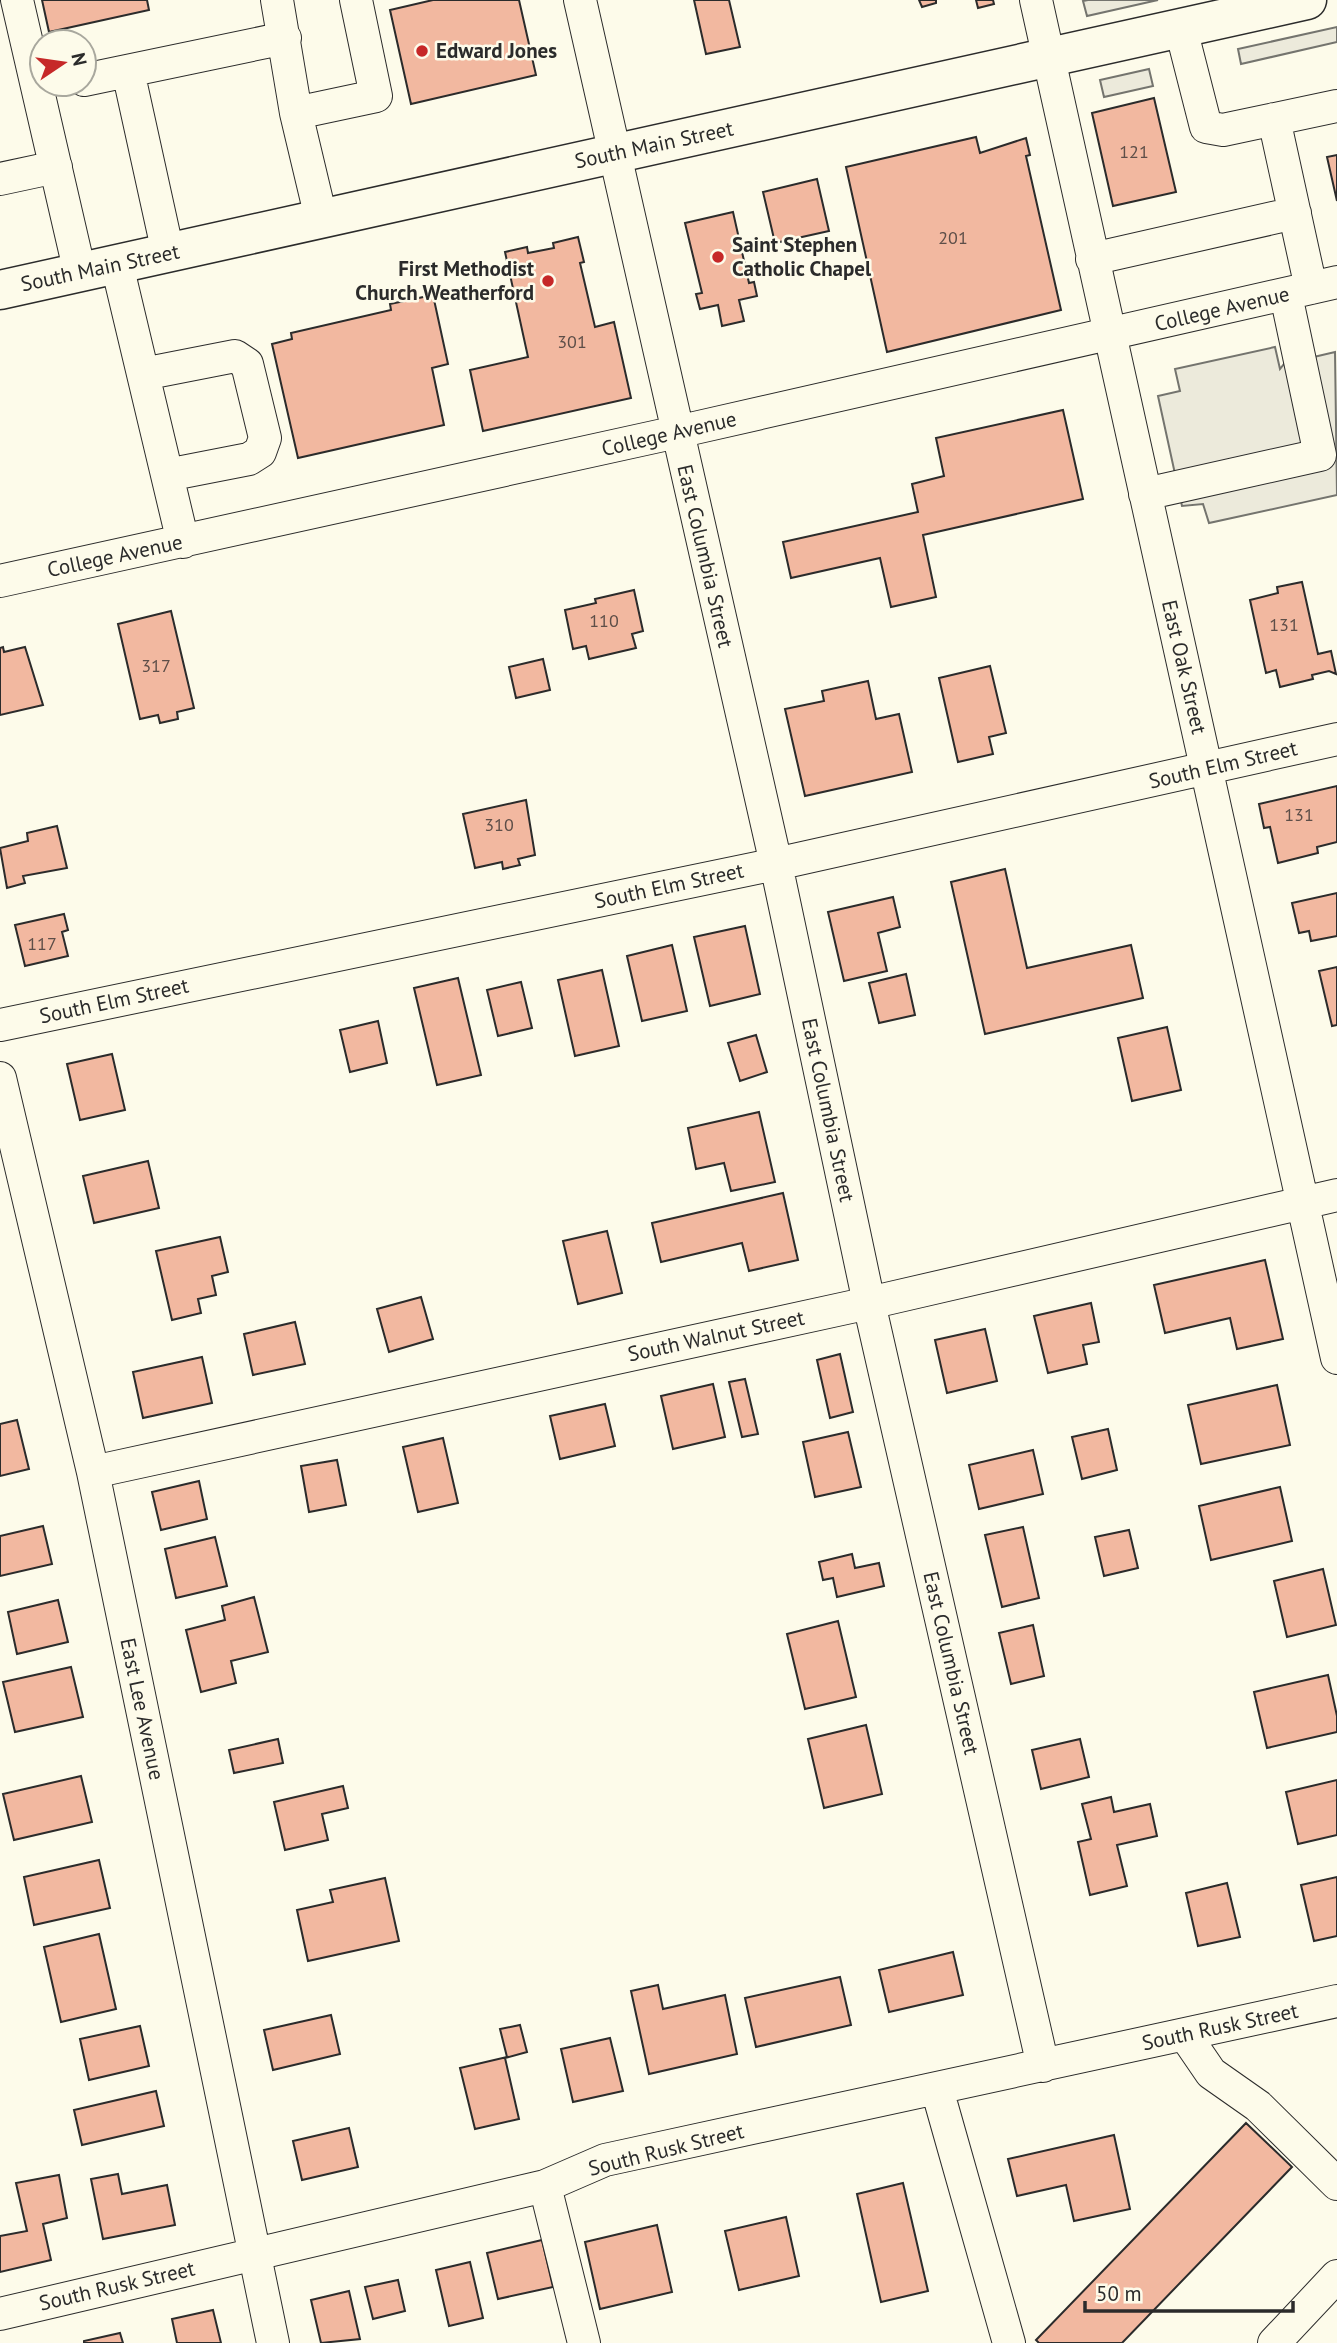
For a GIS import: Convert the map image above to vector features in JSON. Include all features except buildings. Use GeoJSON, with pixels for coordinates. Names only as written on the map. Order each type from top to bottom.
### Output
{"type":"FeatureCollection","features":[{"type":"Feature","properties":{"kind":"main road","name":"South Main Street"},"geometry":{"type":"LineString","coordinates":[[0,290],[1307,0]]}},
{"type":"Feature","properties":{"kind":"street"},"geometry":{"type":"LineString","coordinates":[[17,0],[29,28]]}},
{"type":"Feature","properties":{"kind":"street"},"geometry":{"type":"LineString","coordinates":[[277,0],[296,113],[321,218]]}},
{"type":"Feature","properties":{"kind":"street"},"geometry":{"type":"LineString","coordinates":[[296,113],[376,96],[356,0]]}},
{"type":"Feature","properties":{"kind":"street","name":"East Columbia Street"},"geometry":{"type":"LineString","coordinates":[[580,0],[776,864],[869,1303],[1043,2066]]}},
{"type":"Feature","properties":{"kind":"street","name":"East Oak Street"},"geometry":{"type":"LineString","coordinates":[[1036,0],[1337,1358]]}},
{"type":"Feature","properties":{"kind":"street"},"geometry":{"type":"LineString","coordinates":[[1181,29],[1206,127],[1223,130],[1337,106]]}},
{"type":"Feature","properties":{"kind":"street"},"geometry":{"type":"LineString","coordinates":[[98,77],[285,38]]}},
{"type":"Feature","properties":{"kind":"street"},"geometry":{"type":"LineString","coordinates":[[128,71],[168,253]]}},
{"type":"Feature","properties":{"kind":"street"},"geometry":{"type":"LineString","coordinates":[[53,98],[56,167],[80,273]]}},
{"type":"Feature","properties":{"kind":"street"},"geometry":{"type":"LineString","coordinates":[[1146,494],[1320,455],[1311,289],[1274,119]]}},
{"type":"Feature","properties":{"kind":"street"},"geometry":{"type":"LineString","coordinates":[[0,179],[56,167]]}},
{"type":"Feature","properties":{"kind":"street"},"geometry":{"type":"LineString","coordinates":[[1092,259],[1294,213]]}},
{"type":"Feature","properties":{"kind":"street"},"geometry":{"type":"LineString","coordinates":[[117,265],[183,542]]}},
{"type":"Feature","properties":{"kind":"street","name":"College Avenue"},"geometry":{"type":"LineString","coordinates":[[0,581],[1311,289]]}},
{"type":"Feature","properties":{"kind":"street"},"geometry":{"type":"LineString","coordinates":[[143,374],[235,356],[247,364],[265,438],[260,452],[249,459],[167,475]]}},
{"type":"Feature","properties":{"kind":"street","name":"South Elm Street"},"geometry":{"type":"LineString","coordinates":[[0,1025],[776,864],[1337,739]]}},
{"type":"Feature","properties":{"kind":"street","name":"East Lee Avenue"},"geometry":{"type":"LineString","coordinates":[[0,1078],[93,1472],[273,2343]]}},
{"type":"Feature","properties":{"kind":"street","name":"South Walnut Street"},"geometry":{"type":"LineString","coordinates":[[93,1472],[869,1303],[1337,1195]]}},
{"type":"Feature","properties":{"kind":"street","name":"South Rusk Street"},"geometry":{"type":"LineString","coordinates":[[0,2314],[545,2186],[605,2160],[1337,2001]]}},
{"type":"Feature","properties":{"kind":"street"},"geometry":{"type":"LineString","coordinates":[[1185,2035],[1211,2073],[1258,2106],[1337,2184]]}},
{"type":"Feature","properties":{"kind":"street"},"geometry":{"type":"LineString","coordinates":[[937,2089],[1009,2343]]}},
{"type":"Feature","properties":{"kind":"street"},"geometry":{"type":"LineString","coordinates":[[545,2186],[584,2343]]}},
{"type":"Feature","properties":{"kind":"street"},"geometry":{"type":"LineString","coordinates":[[1274,2343],[1337,2276]]}},
{"type":"Feature","properties":{"kind":"shaded area"},"geometry":{"type":"Polygon","coordinates":[[[1158,0],[1087,16],[1083,1],[1158,0]]]}},
{"type":"Feature","properties":{"kind":"shaded area"},"geometry":{"type":"Polygon","coordinates":[[[1337,27],[1337,42],[1241,64],[1238,49],[1337,27]]]}},
{"type":"Feature","properties":{"kind":"shaded area"},"geometry":{"type":"Polygon","coordinates":[[[1149,69],[1153,86],[1104,97],[1100,80],[1149,69]]]}},
{"type":"Feature","properties":{"kind":"shaded area"},"geometry":{"type":"Polygon","coordinates":[[[1275,347],[1280,369],[1284,364],[1335,352],[1337,495],[1209,523],[1203,504],[1182,506],[1158,396],[1180,391],[1175,369],[1275,347]]]}},
{"type":"Feature","properties":{"kind":"place","name":"Edward Jones"},"geometry":{"type":"Point","coordinates":[422,51]}},
{"type":"Feature","properties":{"kind":"place","name":"Saint Stephen Catholic Chapel"},"geometry":{"type":"Point","coordinates":[718,257]}},
{"type":"Feature","properties":{"kind":"place","name":"First Methodist Church Weatherford"},"geometry":{"type":"Point","coordinates":[548,281]}}]}
